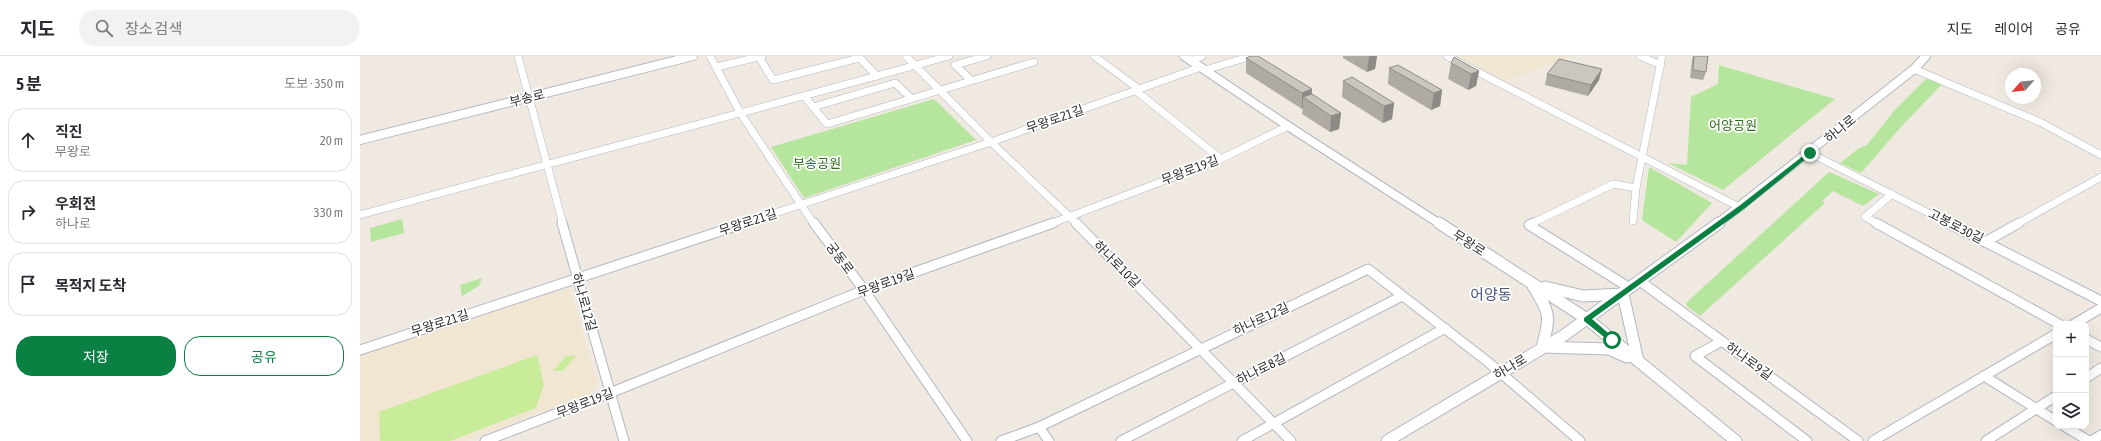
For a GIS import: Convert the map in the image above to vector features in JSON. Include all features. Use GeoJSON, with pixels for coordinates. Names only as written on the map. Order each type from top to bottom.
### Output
{"type":"FeatureCollection","features":[{"type":"Feature","properties":{"kind":"street","name":"하나로12길"},"geometry":{"type":"LineString","coordinates":[[518,56],[577,278],[624,441]]}},
{"type":"Feature","properties":{"kind":"street","name":"부송로"},"geometry":{"type":"LineString","coordinates":[[360,140],[693,56]]}},
{"type":"Feature","properties":{"kind":"street","name":"궁동로"},"geometry":{"type":"LineString","coordinates":[[710,56],[718,67],[741,114],[800,204],[864,290],[967,441]]}},
{"type":"Feature","properties":{"kind":"street"},"geometry":{"type":"LineString","coordinates":[[718,67],[761,56],[773,80],[858,57],[878,76]]}},
{"type":"Feature","properties":{"kind":"street","name":"하나로10길"},"geometry":{"type":"LineString","coordinates":[[906,56],[991,142],[1070,217],[1291,441]]}},
{"type":"Feature","properties":{"kind":"street"},"geometry":{"type":"LineString","coordinates":[[360,215],[547,163],[805,97],[949,56]]}},
{"type":"Feature","properties":{"kind":"street"},"geometry":{"type":"LineString","coordinates":[[971,80],[955,65],[987,56]]}},
{"type":"Feature","properties":{"kind":"street"},"geometry":{"type":"LineString","coordinates":[[805,97],[827,124],[1034,62],[1027,56]]}},
{"type":"Feature","properties":{"kind":"street"},"geometry":{"type":"LineString","coordinates":[[1094,56],[1221,159]]}},
{"type":"Feature","properties":{"kind":"street","name":"무왕로"},"geometry":{"type":"LineString","coordinates":[[1184,56],[1288,126],[1587,319],[1736,441]]}},
{"type":"Feature","properties":{"kind":"street"},"geometry":{"type":"LineString","coordinates":[[1191,61],[1202,56]]}},
{"type":"Feature","properties":{"kind":"street","name":"무왕로21길"},"geometry":{"type":"LineString","coordinates":[[360,350],[991,142],[1137,90],[1203,69],[1251,56]]}},
{"type":"Feature","properties":{"kind":"street"},"geometry":{"type":"LineString","coordinates":[[1448,56],[1643,155],[1742,208]]}},
{"type":"Feature","properties":{"kind":"street"},"geometry":{"type":"LineString","coordinates":[[1640,56],[1661,65]]}},
{"type":"Feature","properties":{"kind":"street"},"geometry":{"type":"LineString","coordinates":[[1633,221],[1636,188],[1662,56]]}},
{"type":"Feature","properties":{"kind":"street","name":"하나로"},"geometry":{"type":"LineString","coordinates":[[1387,441],[1501,373],[1587,319],[1627,291],[1742,208],[1914,69],[1926,56]]}},
{"type":"Feature","properties":{"kind":"street"},"geometry":{"type":"LineString","coordinates":[[1914,69],[2040,122],[2101,155]]}},
{"type":"Feature","properties":{"kind":"street"},"geometry":{"type":"LineString","coordinates":[[813,107],[895,83],[911,98]]}},
{"type":"Feature","properties":{"kind":"street","name":"무왕로19길"},"geometry":{"type":"LineString","coordinates":[[485,441],[610,393],[864,290],[1070,217],[1221,159],[1288,126]]}},
{"type":"Feature","properties":{"kind":"street","name":"고봉로30길"},"geometry":{"type":"LineString","coordinates":[[1810,153],[2101,301]]}},
{"type":"Feature","properties":{"kind":"street"},"geometry":{"type":"LineString","coordinates":[[1985,242],[2101,177]]}},
{"type":"Feature","properties":{"kind":"street"},"geometry":{"type":"LineString","coordinates":[[1627,291],[1529,226],[1613,184],[1636,188]]}},
{"type":"Feature","properties":{"kind":"street"},"geometry":{"type":"LineString","coordinates":[[1892,194],[1865,217],[2054,321]]}},
{"type":"Feature","properties":{"kind":"street","name":"하나로12길"},"geometry":{"type":"LineString","coordinates":[[1001,441],[1039,427],[1200,348],[1368,269],[1501,373],[1580,441]]}},
{"type":"Feature","properties":{"kind":"street","name":"하나로9길"},"geometry":{"type":"LineString","coordinates":[[1640,281],[1858,441]]}},
{"type":"Feature","properties":{"kind":"street"},"geometry":{"type":"LineString","coordinates":[[1531,283],[1583,296],[1627,291]]}},
{"type":"Feature","properties":{"kind":"street"},"geometry":{"type":"LineString","coordinates":[[1531,283],[1549,313],[1550,322],[1542,347],[1609,349],[1638,361]]}},
{"type":"Feature","properties":{"kind":"street"},"geometry":{"type":"LineString","coordinates":[[1627,291],[1626,316],[1631,329],[1638,361]]}},
{"type":"Feature","properties":{"kind":"street","name":"하나로8길"},"geometry":{"type":"LineString","coordinates":[[1121,441],[1402,296]]}},
{"type":"Feature","properties":{"kind":"street"},"geometry":{"type":"LineString","coordinates":[[2079,321],[2101,308]]}},
{"type":"Feature","properties":{"kind":"street"},"geometry":{"type":"LineString","coordinates":[[1242,441],[1445,328]]}},
{"type":"Feature","properties":{"kind":"street"},"geometry":{"type":"LineString","coordinates":[[1873,441],[2053,336]]}},
{"type":"Feature","properties":{"kind":"street"},"geometry":{"type":"LineString","coordinates":[[1722,341],[1696,356],[1807,441]]}},
{"type":"Feature","properties":{"kind":"street"},"geometry":{"type":"LineString","coordinates":[[2089,341],[2101,347]]}},
{"type":"Feature","properties":{"kind":"street"},"geometry":{"type":"LineString","coordinates":[[2089,376],[2101,368]]}},
{"type":"Feature","properties":{"kind":"street"},"geometry":{"type":"LineString","coordinates":[[1984,376],[2053,419]]}},
{"type":"Feature","properties":{"kind":"street"},"geometry":{"type":"LineString","coordinates":[[1986,441],[2053,398]]}},
{"type":"Feature","properties":{"kind":"street"},"geometry":{"type":"LineString","coordinates":[[1039,427],[1049,441]]}},
{"type":"Feature","properties":{"kind":"street"},"geometry":{"type":"LineString","coordinates":[[2069,429],[2090,441],[2101,435]]}},
{"type":"Feature","properties":{"kind":"shaded area"},"geometry":{"type":"Polygon","coordinates":[[[1453,56],[1572,56],[1505,81],[1453,56]]]}},
{"type":"Feature","properties":{"kind":"shaded area"},"geometry":{"type":"Polygon","coordinates":[[[570,289],[598,385],[592,394],[466,441],[360,441],[360,354],[559,291],[570,289]]]}},
{"type":"Feature","properties":{"kind":"green space","name":"어양공원"},"geometry":{"type":"Polygon","coordinates":[[[1719,65],[1835,99],[1723,190],[1668,163],[1687,165],[1691,97],[1718,84],[1719,65]]]}},
{"type":"Feature","properties":{"kind":"green space"},"geometry":{"type":"Polygon","coordinates":[[[1927,78],[1943,83],[1901,127],[1861,173],[1840,163],[1858,149],[1867,145],[1894,111],[1927,78]]]}},
{"type":"Feature","properties":{"kind":"green space","name":"부송공원"},"geometry":{"type":"Polygon","coordinates":[[[934,99],[976,140],[804,198],[771,147],[934,99]]]}},
{"type":"Feature","properties":{"kind":"green space"},"geometry":{"type":"Polygon","coordinates":[[[1649,167],[1712,203],[1676,242],[1642,220],[1649,167]]]}},
{"type":"Feature","properties":{"kind":"green space"},"geometry":{"type":"Polygon","coordinates":[[[1829,172],[1879,194],[1863,206],[1833,191],[1822,201],[1825,203],[1700,316],[1687,306],[1686,303],[1829,172]]]}},
{"type":"Feature","properties":{"kind":"green space"},"geometry":{"type":"Polygon","coordinates":[[[402,219],[404,233],[371,242],[370,228],[402,219]]]}},
{"type":"Feature","properties":{"kind":"green space"},"geometry":{"type":"Polygon","coordinates":[[[482,278],[479,286],[462,296],[460,285],[482,278]]]}},
{"type":"Feature","properties":{"kind":"green space"},"geometry":{"type":"Polygon","coordinates":[[[537,355],[544,385],[536,408],[450,441],[380,441],[379,412],[537,355]]]}},
{"type":"Feature","properties":{"kind":"green space"},"geometry":{"type":"Polygon","coordinates":[[[566,356],[576,356],[563,371],[553,371],[566,356]]]}},
{"type":"Feature","properties":{"kind":"building"},"geometry":{"type":"Polygon","coordinates":[[[1258,56],[1312,89],[1302,93],[1246,58],[1258,56]]]}},
{"type":"Feature","properties":{"kind":"building"},"geometry":{"type":"Polygon","coordinates":[[[1694,56],[1708,56],[1706,72],[1693,70],[1694,56]]]}},
{"type":"Feature","properties":{"kind":"building"},"geometry":{"type":"Polygon","coordinates":[[[1454,57],[1479,71],[1471,74],[1451,63],[1454,57]]]}},
{"type":"Feature","properties":{"kind":"building"},"geometry":{"type":"Polygon","coordinates":[[[1559,59],[1602,69],[1591,85],[1547,74],[1559,59]]]}},
{"type":"Feature","properties":{"kind":"building"},"geometry":{"type":"Polygon","coordinates":[[[1398,65],[1442,90],[1434,93],[1389,68],[1398,65]]]}},
{"type":"Feature","properties":{"kind":"building"},"geometry":{"type":"Polygon","coordinates":[[[1352,77],[1394,103],[1384,106],[1343,81],[1352,77]]]}},
{"type":"Feature","properties":{"kind":"building"},"geometry":{"type":"Polygon","coordinates":[[[1312,94],[1341,113],[1331,116],[1303,97],[1312,94]]]}},
{"type":"Feature","properties":{"kind":"district","name":"어양동"},"geometry":{"type":"Point","coordinates":[1491,294]}},
{"type":"Feature","properties":{"kind":"route"},"geometry":{"type":"LineString","coordinates":[[1612,340],[1587,319],[1742,208],[1810,153]]}}]}
